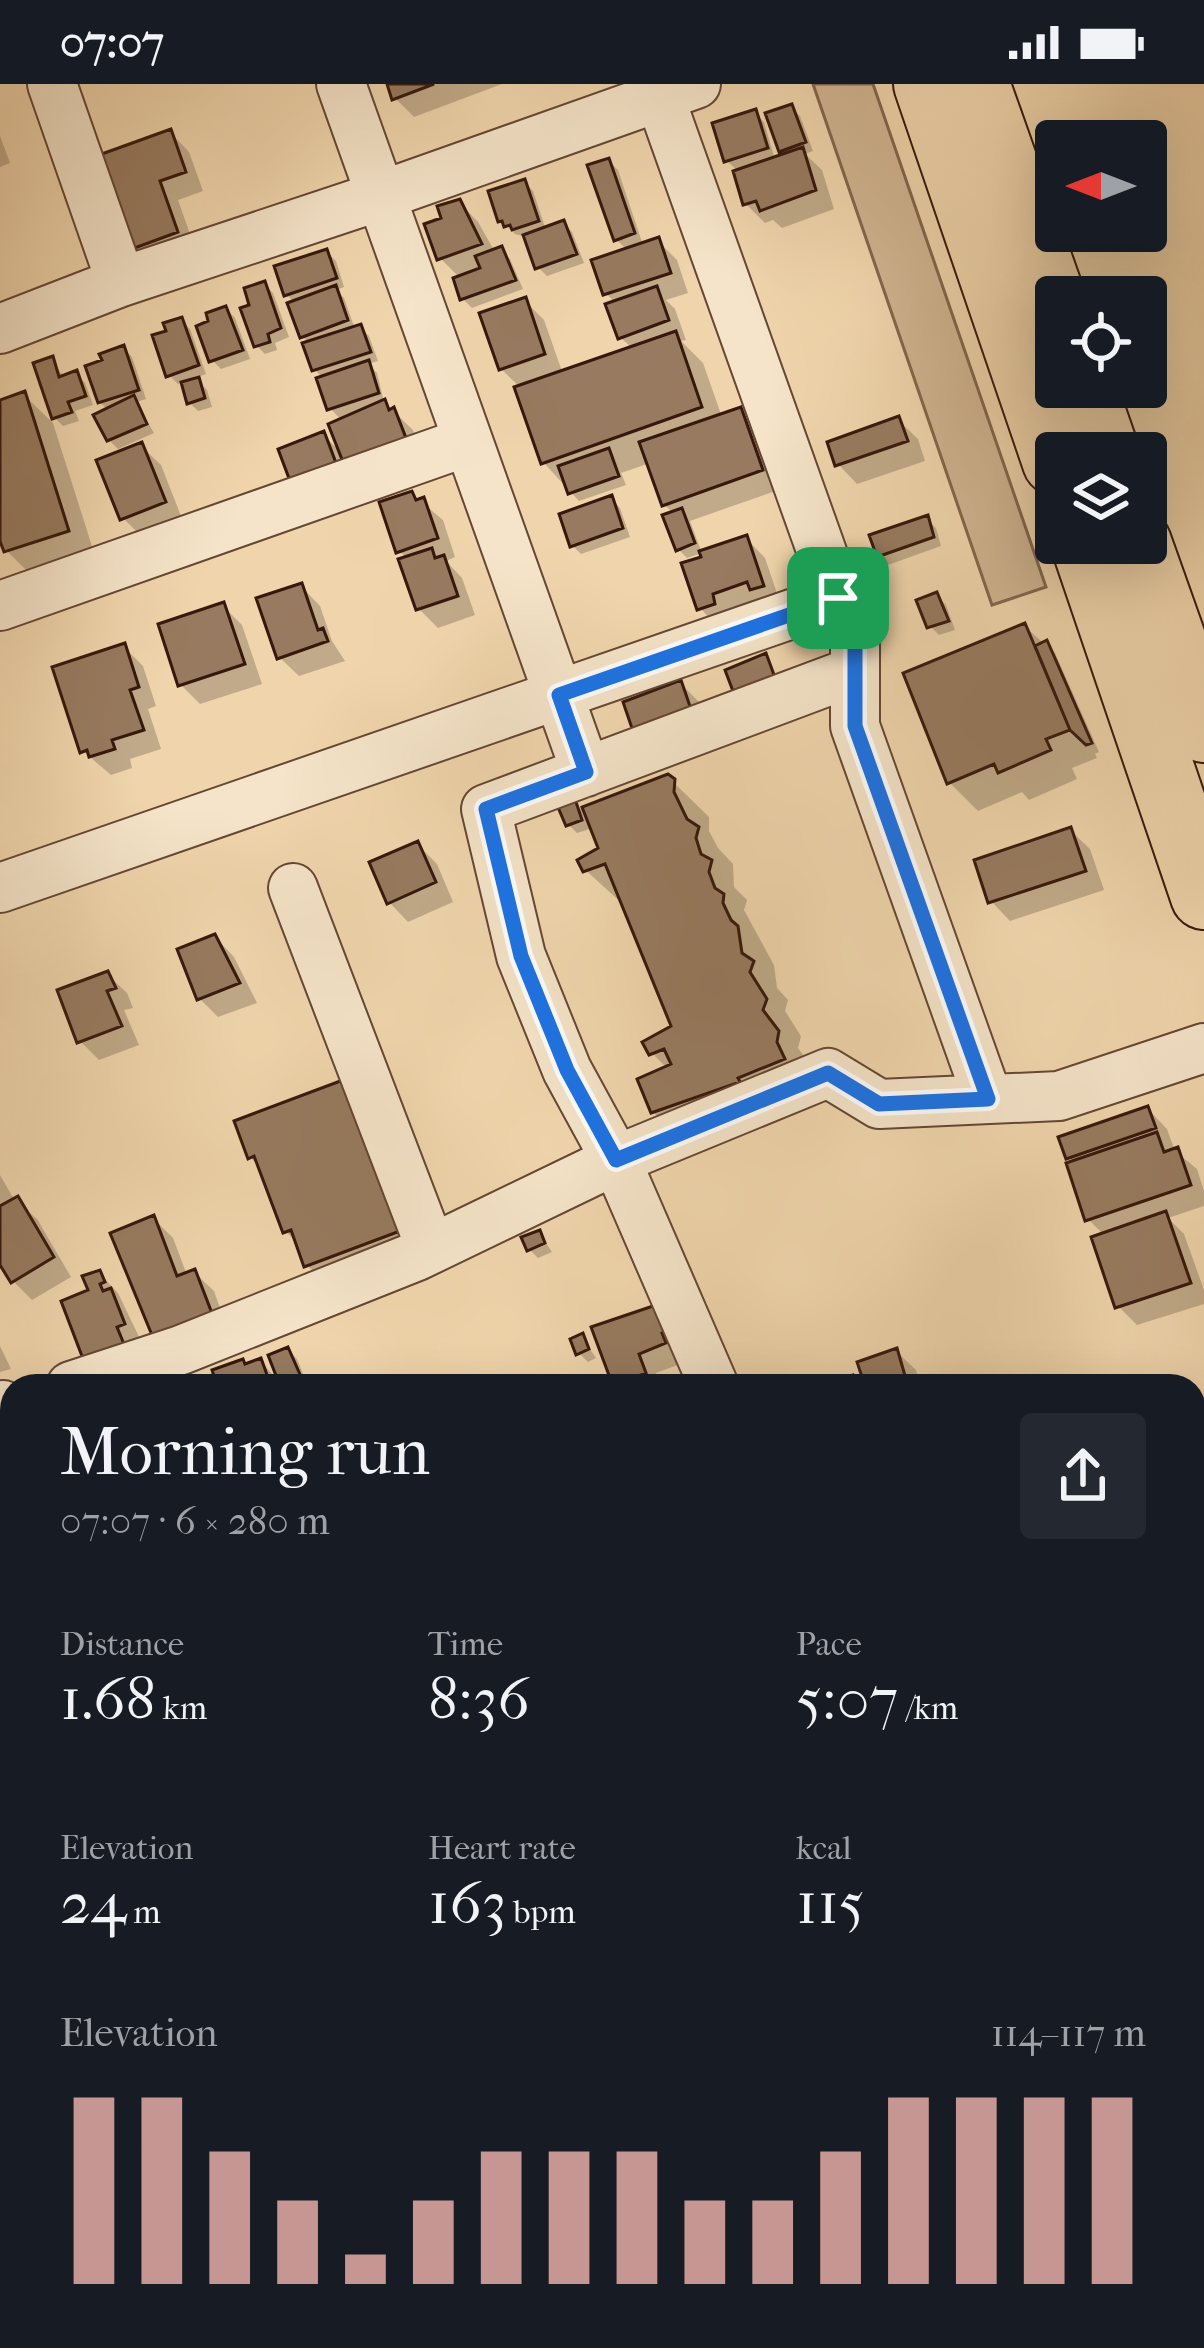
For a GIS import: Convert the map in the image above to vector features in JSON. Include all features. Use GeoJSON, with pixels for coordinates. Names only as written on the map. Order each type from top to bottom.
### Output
{"type":"FeatureCollection","features":[{"type":"Feature","properties":{"kind":"highway"},"geometry":{"type":"LineString","coordinates":[[927,84],[1046,432]]}},
{"type":"Feature","properties":{"kind":"highway"},"geometry":{"type":"LineString","coordinates":[[976,84],[1044,276]]}},
{"type":"Feature","properties":{"kind":"highway"},"geometry":{"type":"LineString","coordinates":[[1091,564],[1204,896]]}},
{"type":"Feature","properties":{"kind":"highway"},"geometry":{"type":"LineString","coordinates":[[1145,564],[1204,729]]}},
{"type":"Feature","properties":{"kind":"street"},"geometry":{"type":"LineString","coordinates":[[52,84],[121,282]]}},
{"type":"Feature","properties":{"kind":"street"},"geometry":{"type":"LineString","coordinates":[[341,84],[586,772]]}},
{"type":"Feature","properties":{"kind":"street"},"geometry":{"type":"LineString","coordinates":[[0,329],[670,88],[855,645],[855,726],[988,1099]]}},
{"type":"Feature","properties":{"kind":"street"},"geometry":{"type":"LineString","coordinates":[[0,606],[466,442]]}},
{"type":"Feature","properties":{"kind":"street"},"geometry":{"type":"LineString","coordinates":[[0,888],[838,598]]}},
{"type":"Feature","properties":{"kind":"street"},"geometry":{"type":"LineString","coordinates":[[709,1374],[616,1160],[567,1070],[521,956],[486,809],[855,671]]}},
{"type":"Feature","properties":{"kind":"street"},"geometry":{"type":"LineString","coordinates":[[292,888],[431,1249]]}},
{"type":"Feature","properties":{"kind":"street"},"geometry":{"type":"LineString","coordinates":[[108,1374],[181,1350],[431,1249],[616,1160],[828,1073],[879,1104],[1059,1096],[1204,1048]]}},
{"type":"Feature","properties":{"kind":"shaded area"},"geometry":{"type":"Polygon","coordinates":[[[813,84],[873,84],[1046,587],[992,605],[813,84]]]}},
{"type":"Feature","properties":{"kind":"building"},"geometry":{"type":"Polygon","coordinates":[[[387,84],[434,84],[392,100],[387,84]]]}},
{"type":"Feature","properties":{"kind":"building"},"geometry":{"type":"Polygon","coordinates":[[[792,104],[806,142],[779,152],[765,113],[792,104]]]}},
{"type":"Feature","properties":{"kind":"building"},"geometry":{"type":"Polygon","coordinates":[[[756,109],[768,148],[724,162],[712,123],[756,109]]]}},
{"type":"Feature","properties":{"kind":"building"},"geometry":{"type":"Polygon","coordinates":[[[171,129],[186,172],[160,181],[178,232],[132,249],[99,155],[171,129]]]}},
{"type":"Feature","properties":{"kind":"building"},"geometry":{"type":"Polygon","coordinates":[[[803,147],[816,190],[760,211],[756,201],[743,205],[733,171],[803,147]]]}},
{"type":"Feature","properties":{"kind":"building"},"geometry":{"type":"Polygon","coordinates":[[[609,158],[635,233],[614,241],[587,165],[609,158]]]}},
{"type":"Feature","properties":{"kind":"building"},"geometry":{"type":"Polygon","coordinates":[[[525,179],[539,221],[512,230],[498,222],[488,191],[525,179]]]}},
{"type":"Feature","properties":{"kind":"building"},"geometry":{"type":"Polygon","coordinates":[[[460,199],[482,244],[437,260],[424,224],[441,218],[437,206],[460,199]]]}},
{"type":"Feature","properties":{"kind":"building"},"geometry":{"type":"Polygon","coordinates":[[[564,220],[577,254],[535,269],[523,235],[564,220]]]}},
{"type":"Feature","properties":{"kind":"building"},"geometry":{"type":"Polygon","coordinates":[[[659,237],[671,273],[603,295],[591,260],[659,237]]]}},
{"type":"Feature","properties":{"kind":"building"},"geometry":{"type":"Polygon","coordinates":[[[502,246],[516,280],[460,300],[453,278],[480,268],[475,256],[502,246]]]}},
{"type":"Feature","properties":{"kind":"building"},"geometry":{"type":"Polygon","coordinates":[[[327,249],[337,278],[284,296],[274,266],[327,249]]]}},
{"type":"Feature","properties":{"kind":"building"},"geometry":{"type":"Polygon","coordinates":[[[265,281],[281,328],[268,334],[270,342],[254,347],[240,308],[249,305],[244,288],[265,281]]]}},
{"type":"Feature","properties":{"kind":"building"},"geometry":{"type":"Polygon","coordinates":[[[336,285],[348,320],[300,338],[287,303],[336,285]]]}},
{"type":"Feature","properties":{"kind":"building"},"geometry":{"type":"Polygon","coordinates":[[[657,286],[669,320],[618,339],[605,304],[657,286]]]}},
{"type":"Feature","properties":{"kind":"building"},"geometry":{"type":"Polygon","coordinates":[[[526,297],[545,354],[499,370],[479,313],[526,297]]]}},
{"type":"Feature","properties":{"kind":"building"},"geometry":{"type":"Polygon","coordinates":[[[226,306],[243,350],[209,362],[196,326],[208,321],[206,313],[226,306]]]}},
{"type":"Feature","properties":{"kind":"building"},"geometry":{"type":"Polygon","coordinates":[[[182,317],[199,365],[166,377],[152,335],[166,331],[163,323],[182,317]]]}},
{"type":"Feature","properties":{"kind":"building"},"geometry":{"type":"Polygon","coordinates":[[[361,324],[371,352],[312,371],[302,343],[361,324]]]}},
{"type":"Feature","properties":{"kind":"building"},"geometry":{"type":"Polygon","coordinates":[[[676,331],[702,407],[541,464],[514,387],[676,331]]]}},
{"type":"Feature","properties":{"kind":"building"},"geometry":{"type":"Polygon","coordinates":[[[124,345],[139,390],[98,403],[85,366],[102,360],[99,354],[124,345]]]}},
{"type":"Feature","properties":{"kind":"building"},"geometry":{"type":"Polygon","coordinates":[[[53,356],[59,377],[77,370],[86,396],[68,402],[72,412],[52,419],[33,363],[53,356]]]}},
{"type":"Feature","properties":{"kind":"building"},"geometry":{"type":"Polygon","coordinates":[[[369,360],[379,393],[327,410],[316,378],[369,360]]]}},
{"type":"Feature","properties":{"kind":"building"},"geometry":{"type":"Polygon","coordinates":[[[199,377],[205,398],[187,404],[181,382],[199,377]]]}},
{"type":"Feature","properties":{"kind":"building"},"geometry":{"type":"Polygon","coordinates":[[[25,391],[69,531],[4,552],[0,541],[0,400],[25,391]]]}},
{"type":"Feature","properties":{"kind":"building"},"geometry":{"type":"Polygon","coordinates":[[[134,395],[147,424],[107,441],[93,415],[134,395]]]}},
{"type":"Feature","properties":{"kind":"building"},"geometry":{"type":"Polygon","coordinates":[[[385,399],[389,410],[394,407],[406,438],[343,462],[328,424],[385,399]]]}},
{"type":"Feature","properties":{"kind":"building"},"geometry":{"type":"Polygon","coordinates":[[[741,407],[763,470],[662,506],[639,442],[741,407]]]}},
{"type":"Feature","properties":{"kind":"building"},"geometry":{"type":"Polygon","coordinates":[[[899,416],[908,441],[835,466],[827,442],[899,416]]]}},
{"type":"Feature","properties":{"kind":"building"},"geometry":{"type":"Polygon","coordinates":[[[324,431],[339,471],[293,489],[278,449],[324,431]]]}},
{"type":"Feature","properties":{"kind":"building"},"geometry":{"type":"Polygon","coordinates":[[[142,442],[166,502],[120,520],[96,460],[142,442]]]}},
{"type":"Feature","properties":{"kind":"building"},"geometry":{"type":"Polygon","coordinates":[[[609,448],[619,476],[568,494],[558,466],[609,448]]]}},
{"type":"Feature","properties":{"kind":"building"},"geometry":{"type":"Polygon","coordinates":[[[412,491],[416,500],[424,497],[438,538],[396,553],[379,502],[412,491]]]}},
{"type":"Feature","properties":{"kind":"building"},"geometry":{"type":"Polygon","coordinates":[[[612,495],[623,528],[570,547],[559,514],[612,495]]]}},
{"type":"Feature","properties":{"kind":"building"},"geometry":{"type":"Polygon","coordinates":[[[682,508],[695,543],[676,551],[662,515],[682,508]]]}},
{"type":"Feature","properties":{"kind":"building"},"geometry":{"type":"Polygon","coordinates":[[[928,515],[934,537],[877,557],[869,535],[928,515]]]}},
{"type":"Feature","properties":{"kind":"building"},"geometry":{"type":"Polygon","coordinates":[[[747,535],[764,586],[750,590],[747,582],[713,594],[715,604],[697,610],[681,563],[701,557],[699,551],[747,535]]]}},
{"type":"Feature","properties":{"kind":"building"},"geometry":{"type":"Polygon","coordinates":[[[432,548],[435,558],[444,555],[458,596],[416,610],[398,559],[432,548]]]}},
{"type":"Feature","properties":{"kind":"building"},"geometry":{"type":"Polygon","coordinates":[[[302,583],[318,630],[323,628],[328,641],[277,659],[256,598],[302,583]]]}},
{"type":"Feature","properties":{"kind":"building"},"geometry":{"type":"Polygon","coordinates":[[[937,592],[949,621],[927,628],[916,600],[937,592]]]}},
{"type":"Feature","properties":{"kind":"building"},"geometry":{"type":"Polygon","coordinates":[[[224,602],[245,664],[178,686],[158,624],[224,602]]]}},
{"type":"Feature","properties":{"kind":"building"},"geometry":{"type":"Polygon","coordinates":[[[1025,623],[1070,730],[1046,739],[1051,750],[998,773],[994,764],[947,784],[903,673],[1025,623]]]}},
{"type":"Feature","properties":{"kind":"building"},"geometry":{"type":"Polygon","coordinates":[[[1047,640],[1092,743],[1086,745],[1070,730],[1035,646],[1047,640]]]}},
{"type":"Feature","properties":{"kind":"building"},"geometry":{"type":"Polygon","coordinates":[[[125,643],[139,687],[130,690],[144,730],[112,740],[115,749],[89,757],[87,750],[80,753],[52,667],[125,643]]]}},
{"type":"Feature","properties":{"kind":"building"},"geometry":{"type":"Polygon","coordinates":[[[766,653],[777,683],[736,699],[725,670],[766,653]]]}},
{"type":"Feature","properties":{"kind":"building"},"geometry":{"type":"Polygon","coordinates":[[[681,680],[693,715],[635,737],[623,702],[681,680]]]}},
{"type":"Feature","properties":{"kind":"building"},"geometry":{"type":"Polygon","coordinates":[[[668,774],[675,779],[674,792],[687,819],[699,827],[696,838],[701,854],[712,860],[709,872],[738,926],[742,953],[754,961],[750,972],[767,999],[763,1010],[779,1031],[777,1042],[785,1059],[738,1078],[740,1082],[651,1113],[637,1079],[671,1064],[664,1049],[649,1055],[642,1042],[671,1026],[605,864],[583,872],[577,860],[598,848],[582,807],[668,774]]]}},
{"type":"Feature","properties":{"kind":"building"},"geometry":{"type":"Polygon","coordinates":[[[575,799],[582,820],[566,826],[557,805],[575,799]]]}},
{"type":"Feature","properties":{"kind":"building"},"geometry":{"type":"Polygon","coordinates":[[[1071,827],[1086,871],[988,903],[974,860],[1071,827]]]}},
{"type":"Feature","properties":{"kind":"building"},"geometry":{"type":"Polygon","coordinates":[[[418,841],[436,882],[387,904],[369,862],[418,841]]]}},
{"type":"Feature","properties":{"kind":"building"},"geometry":{"type":"Polygon","coordinates":[[[215,934],[240,983],[197,1000],[177,949],[215,934]]]}},
{"type":"Feature","properties":{"kind":"building"},"geometry":{"type":"Polygon","coordinates":[[[108,971],[116,988],[107,991],[122,1026],[77,1043],[57,990],[108,971]]]}},
{"type":"Feature","properties":{"kind":"building"},"geometry":{"type":"Polygon","coordinates":[[[343,1080],[400,1231],[304,1267],[291,1230],[283,1233],[254,1156],[248,1159],[234,1121],[343,1080]]]}},
{"type":"Feature","properties":{"kind":"building"},"geometry":{"type":"Polygon","coordinates":[[[1148,1106],[1156,1128],[1066,1159],[1058,1137],[1148,1106]]]}},
{"type":"Feature","properties":{"kind":"building"},"geometry":{"type":"Polygon","coordinates":[[[1157,1132],[1164,1152],[1178,1147],[1191,1185],[1085,1221],[1066,1163],[1157,1132]]]}},
{"type":"Feature","properties":{"kind":"building"},"geometry":{"type":"Polygon","coordinates":[[[18,1196],[54,1257],[11,1283],[0,1265],[0,1206],[18,1196]]]}},
{"type":"Feature","properties":{"kind":"building"},"geometry":{"type":"Polygon","coordinates":[[[1166,1211],[1191,1283],[1115,1308],[1091,1237],[1166,1211]]]}},
{"type":"Feature","properties":{"kind":"building"},"geometry":{"type":"Polygon","coordinates":[[[154,1215],[177,1276],[195,1269],[213,1316],[154,1340],[110,1233],[154,1215]]]}},
{"type":"Feature","properties":{"kind":"building"},"geometry":{"type":"Polygon","coordinates":[[[540,1230],[545,1243],[527,1251],[521,1237],[540,1230]]]}},
{"type":"Feature","properties":{"kind":"building"},"geometry":{"type":"Polygon","coordinates":[[[100,1270],[103,1291],[111,1288],[125,1324],[117,1327],[126,1349],[85,1364],[61,1301],[88,1290],[82,1276],[100,1270]]]}},
{"type":"Feature","properties":{"kind":"building"},"geometry":{"type":"Polygon","coordinates":[[[662,1303],[671,1329],[662,1333],[666,1343],[639,1354],[646,1373],[609,1374],[591,1327],[662,1303]]]}},
{"type":"Feature","properties":{"kind":"building"},"geometry":{"type":"Polygon","coordinates":[[[583,1333],[589,1349],[576,1355],[570,1339],[583,1333]]]}},
{"type":"Feature","properties":{"kind":"building"},"geometry":{"type":"Polygon","coordinates":[[[288,1347],[300,1374],[275,1374],[268,1355],[288,1347]]]}},
{"type":"Feature","properties":{"kind":"building"},"geometry":{"type":"Polygon","coordinates":[[[897,1348],[905,1374],[861,1374],[857,1362],[897,1348]]]}},
{"type":"Feature","properties":{"kind":"building"},"geometry":{"type":"Polygon","coordinates":[[[261,1358],[267,1374],[213,1374],[212,1370],[243,1359],[245,1364],[261,1358]]]}},
{"type":"Feature","properties":{"kind":"route"},"geometry":{"type":"LineString","coordinates":[[838,598],[855,645],[855,726],[988,1099],[879,1104],[828,1073],[616,1160],[567,1070],[521,956],[486,809],[586,772],[559,695],[838,598]]}}]}
